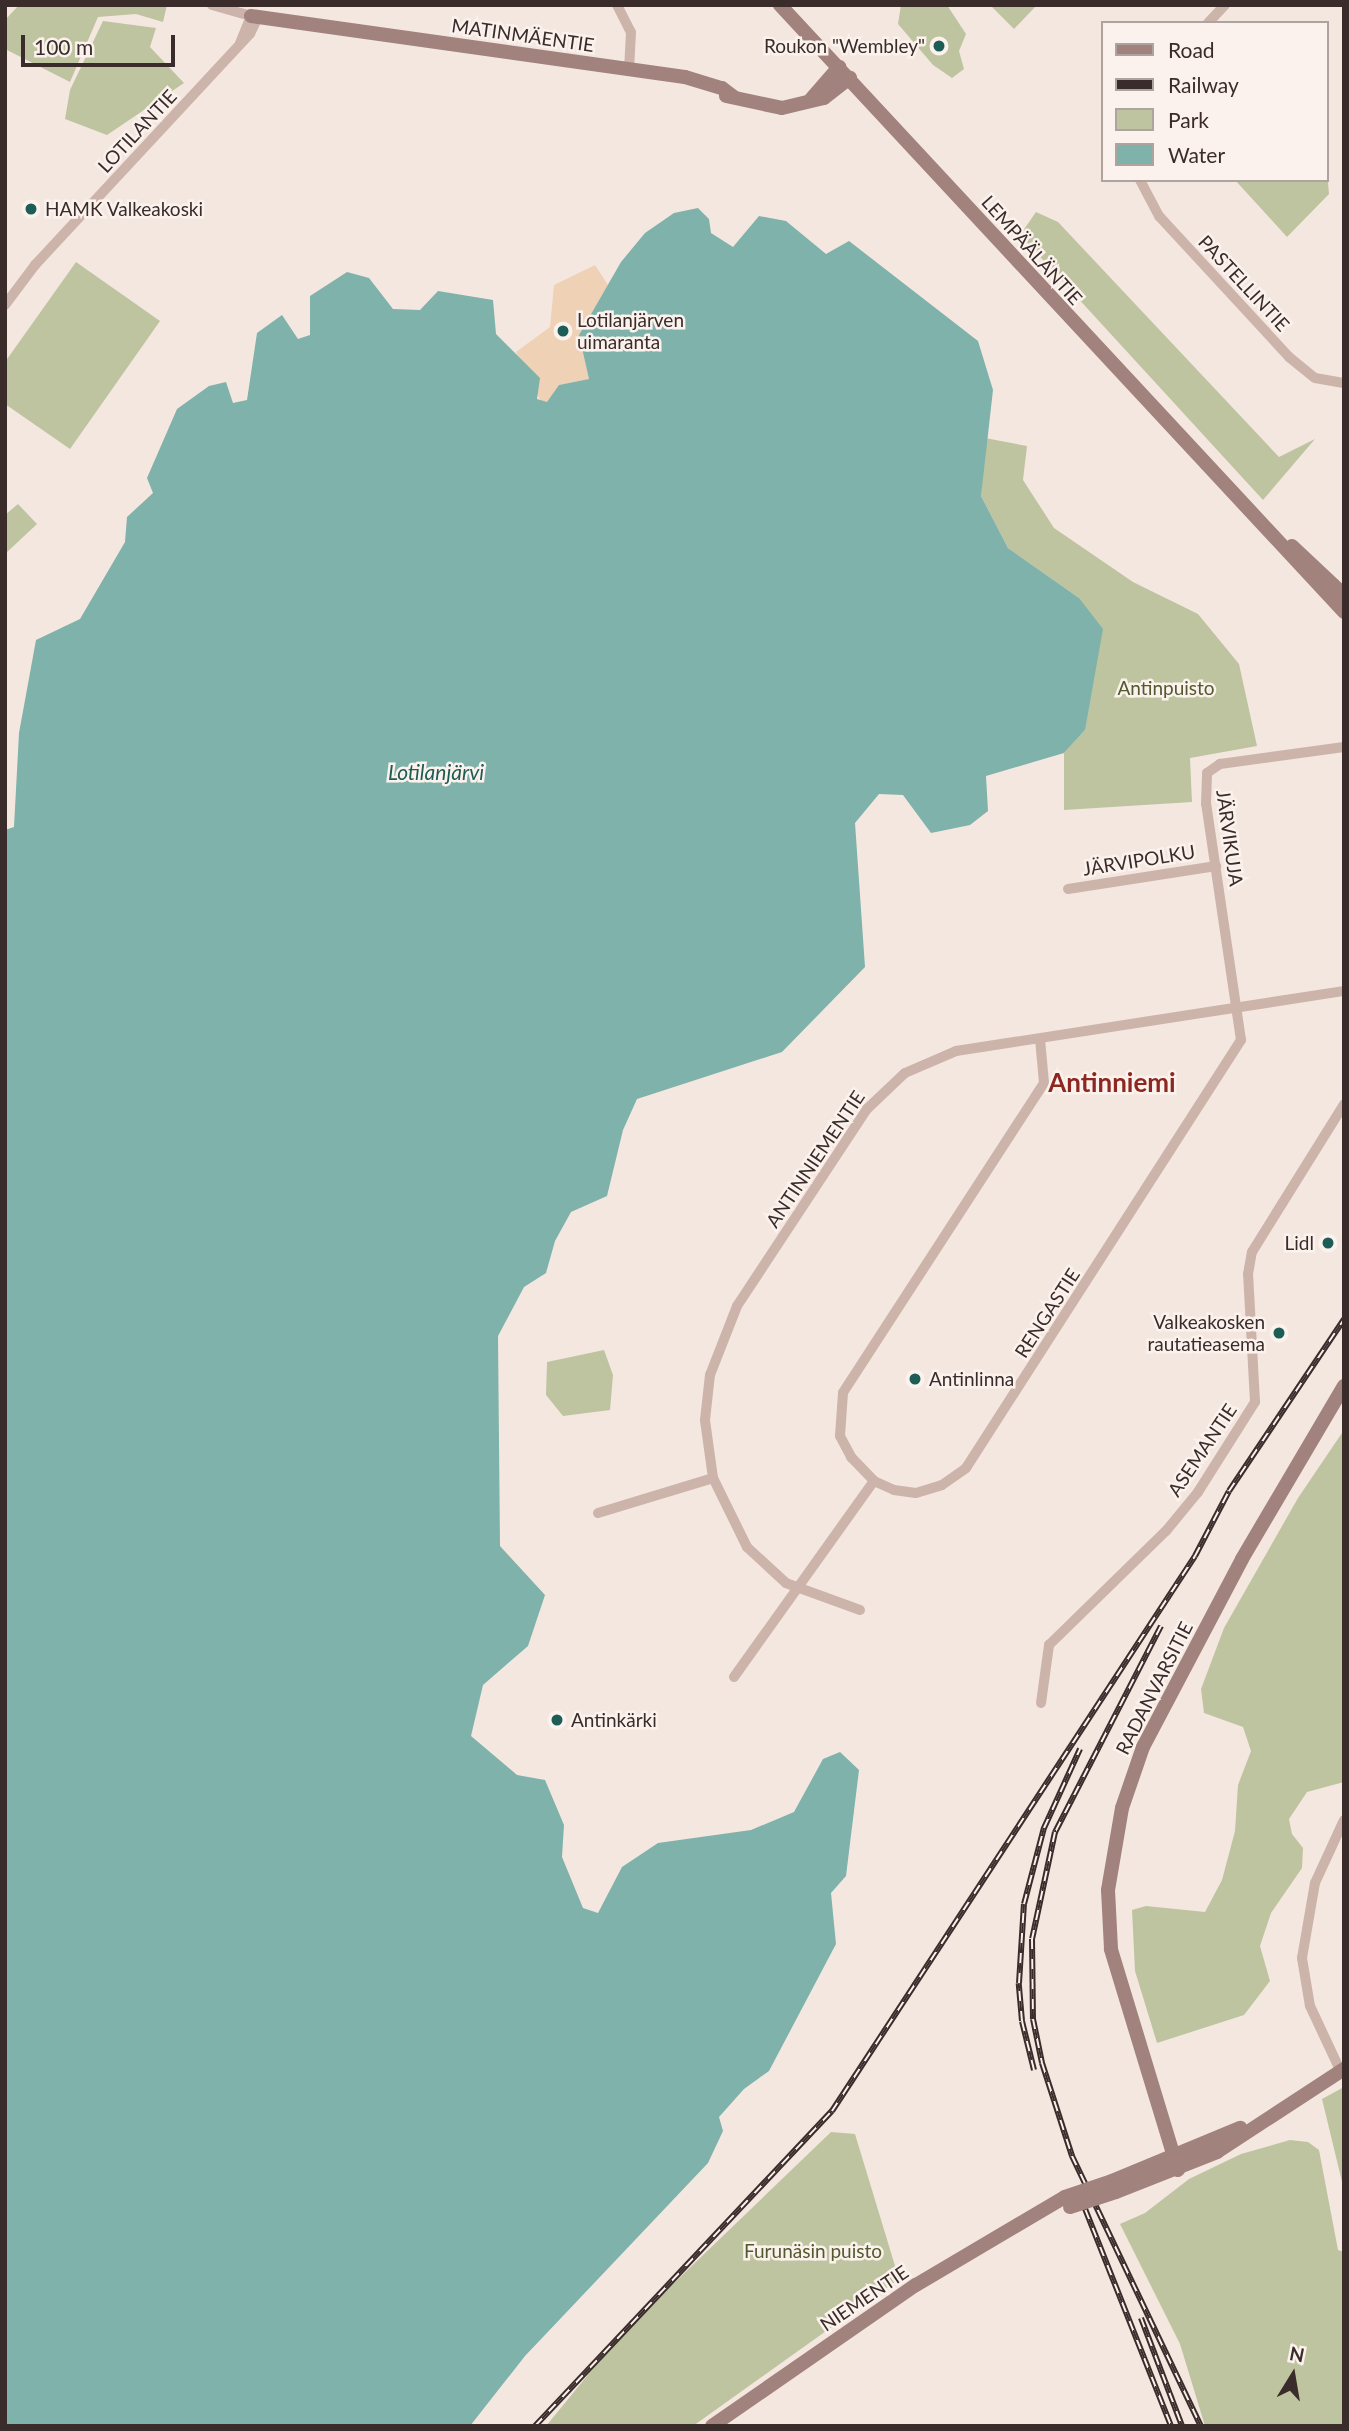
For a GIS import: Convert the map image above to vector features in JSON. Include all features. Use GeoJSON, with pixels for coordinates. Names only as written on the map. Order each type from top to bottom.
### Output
{"type":"FeatureCollection","features":[{"type":"Feature","properties":{"kind":"main road","name":"LEMPÄÄLÄNTIE"},"geometry":{"type":"LineString","coordinates":[[780,5],[1344,612]]}},
{"type":"Feature","properties":{"kind":"main road","name":"MATINMÄENTIE"},"geometry":{"type":"LineString","coordinates":[[254,16],[629,68],[705,83],[718,94],[782,108],[824,98],[845,72]]}},
{"type":"Feature","properties":{"kind":"main road","name":"LEMPÄÄLÄNTIE"},"geometry":{"type":"LineString","coordinates":[[1258,519],[1344,595]]}},
{"type":"Feature","properties":{"kind":"main road","name":"RADANVARSITIE"},"geometry":{"type":"LineString","coordinates":[[1182,2162],[1163,2115],[1111,1949],[1108,1890],[1122,1808],[1143,1747],[1242,1559],[1344,1387]]}},
{"type":"Feature","properties":{"kind":"main road","name":"NIEMENTIE"},"geometry":{"type":"LineString","coordinates":[[712,2426],[927,2278],[1043,2211],[1182,2162],[1271,2115],[1342,2069]]}},
{"type":"Feature","properties":{"kind":"street","name":"MATINMÄENTIE"},"geometry":{"type":"LineString","coordinates":[[212,5],[254,16]]}},
{"type":"Feature","properties":{"kind":"street"},"geometry":{"type":"LineString","coordinates":[[617,5],[631,32],[629,68]]}},
{"type":"Feature","properties":{"kind":"street"},"geometry":{"type":"LineString","coordinates":[[1210,21],[1225,5]]}},
{"type":"Feature","properties":{"kind":"street","name":"LOTILANTIE"},"geometry":{"type":"LineString","coordinates":[[5,304],[34,265],[256,26],[254,16]]}},
{"type":"Feature","properties":{"kind":"street","name":"PASTELLINTIE"},"geometry":{"type":"LineString","coordinates":[[1141,182],[1159,216],[1289,357],[1315,377],[1344,383]]}},
{"type":"Feature","properties":{"kind":"street","name":"JÄRVIKUJA"},"geometry":{"type":"LineString","coordinates":[[1239,1007],[1204,787],[1212,767],[1344,747]]}},
{"type":"Feature","properties":{"kind":"street","name":"JÄRVIPOLKU"},"geometry":{"type":"LineString","coordinates":[[1068,889],[1216,866]]}},
{"type":"Feature","properties":{"kind":"street","name":"ANTINNIEMENTIE"},"geometry":{"type":"LineString","coordinates":[[860,1610],[798,1588],[768,1570],[747,1547],[713,1478],[705,1420],[719,1342],[737,1306],[867,1110],[884,1090],[928,1060],[956,1051],[1344,991]]}},
{"type":"Feature","properties":{"kind":"street","name":"RENGASTIE"},"geometry":{"type":"LineString","coordinates":[[1040,1039],[1044,1083],[843,1393],[840,1436],[851,1457],[874,1481],[894,1490],[916,1493],[942,1485],[966,1468],[1224,1073],[1241,1040],[1239,1007]]}},
{"type":"Feature","properties":{"kind":"street","name":"ASEMANTIE"},"geometry":{"type":"LineString","coordinates":[[1041,1703],[1049,1645],[1166,1531],[1198,1492],[1255,1402],[1248,1274],[1252,1252],[1344,1104]]}},
{"type":"Feature","properties":{"kind":"street"},"geometry":{"type":"LineString","coordinates":[[598,1513],[713,1478]]}},
{"type":"Feature","properties":{"kind":"street"},"geometry":{"type":"LineString","coordinates":[[734,1677],[874,1481]]}},
{"type":"Feature","properties":{"kind":"street"},"geometry":{"type":"LineString","coordinates":[[1342,2069],[1310,2006],[1302,1958],[1315,1882],[1344,1820]]}},
{"type":"Feature","properties":{"kind":"green space"},"geometry":{"type":"Polygon","coordinates":[[[19,5],[167,5],[163,22],[136,14],[98,17],[70,82],[5,49],[5,20],[19,5]]]}},
{"type":"Feature","properties":{"kind":"green space","name":"Roukon \"Wembley\""},"geometry":{"type":"Polygon","coordinates":[[[901,5],[947,5],[966,34],[959,51],[964,69],[952,78],[933,65],[898,24],[901,5]]]}},
{"type":"Feature","properties":{"kind":"green space"},"geometry":{"type":"Polygon","coordinates":[[[990,5],[1037,5],[1014,29],[990,5]]]}},
{"type":"Feature","properties":{"kind":"green space"},"geometry":{"type":"Polygon","coordinates":[[[103,21],[156,28],[150,47],[184,83],[107,135],[65,119],[70,90],[103,21]]]}},
{"type":"Feature","properties":{"kind":"green space"},"geometry":{"type":"Polygon","coordinates":[[[1237,182],[1328,182],[1329,194],[1287,237],[1237,182]]]}},
{"type":"Feature","properties":{"kind":"green space"},"geometry":{"type":"Polygon","coordinates":[[[1036,212],[1058,222],[1279,457],[1315,439],[1263,500],[1020,235],[1036,212]]]}},
{"type":"Feature","properties":{"kind":"green space"},"geometry":{"type":"Polygon","coordinates":[[[76,262],[160,321],[70,449],[5,404],[5,362],[76,262]]]}},
{"type":"Feature","properties":{"kind":"green space","name":"Antinpuisto"},"geometry":{"type":"Polygon","coordinates":[[[985,438],[1027,446],[1023,480],[1054,528],[1133,582],[1198,614],[1239,664],[1257,746],[1190,758],[1192,802],[1064,810],[1064,753],[1085,730],[1079,598],[1008,548],[981,496],[985,438]]]}},
{"type":"Feature","properties":{"kind":"green space"},"geometry":{"type":"Polygon","coordinates":[[[18,504],[37,524],[5,554],[5,515],[18,504]]]}},
{"type":"Feature","properties":{"kind":"green space"},"geometry":{"type":"Polygon","coordinates":[[[604,1350],[613,1375],[610,1410],[563,1416],[546,1395],[547,1362],[604,1350]]]}},
{"type":"Feature","properties":{"kind":"green space"},"geometry":{"type":"Polygon","coordinates":[[[1344,1430],[1344,1782],[1307,1792],[1289,1819],[1292,1834],[1303,1848],[1302,1868],[1271,1913],[1260,1946],[1270,1981],[1244,2015],[1157,2043],[1135,1971],[1132,1910],[1146,1906],[1205,1912],[1222,1880],[1235,1831],[1238,1785],[1251,1751],[1243,1727],[1204,1713],[1201,1689],[1224,1628],[1298,1498],[1344,1430]]]}},
{"type":"Feature","properties":{"kind":"green space"},"geometry":{"type":"Polygon","coordinates":[[[1344,2087],[1344,2190],[1322,2099],[1344,2087]]]}},
{"type":"Feature","properties":{"kind":"green space","name":"Furunäsin puisto"},"geometry":{"type":"Polygon","coordinates":[[[831,2132],[855,2134],[899,2279],[693,2426],[546,2426],[624,2331],[831,2132]]]}},
{"type":"Feature","properties":{"kind":"green space"},"geometry":{"type":"Polygon","coordinates":[[[1290,2140],[1308,2142],[1319,2150],[1338,2250],[1344,2252],[1344,2426],[1205,2426],[1180,2344],[1120,2224],[1145,2213],[1189,2179],[1241,2154],[1290,2140]]]}},
{"type":"Feature","properties":{"kind":"sand","name":"Lotilanjärven uimaranta"},"geometry":{"type":"Polygon","coordinates":[[[595,265],[608,285],[579,335],[589,379],[559,385],[548,402],[541,402],[516,352],[550,327],[554,285],[595,265]]]}},
{"type":"Feature","properties":{"kind":"water","name":"Lotilanjärvi"},"geometry":{"type":"Polygon","coordinates":[[[698,208],[709,219],[711,233],[733,247],[759,216],[786,221],[826,254],[849,241],[978,341],[993,390],[981,496],[1008,548],[1079,598],[1103,629],[1085,730],[1064,753],[986,776],[988,811],[970,825],[931,833],[903,795],[879,794],[855,823],[865,967],[782,1052],[637,1099],[623,1130],[607,1196],[571,1212],[555,1241],[546,1273],[524,1287],[498,1336],[500,1546],[545,1595],[528,1646],[483,1685],[471,1736],[517,1775],[545,1780],[564,1825],[562,1857],[583,1908],[598,1913],[622,1867],[658,1843],[751,1830],[794,1812],[823,1759],[840,1752],[859,1770],[846,1876],[831,1893],[836,1944],[769,2071],[744,2089],[719,2117],[723,2131],[708,2163],[525,2356],[470,2426],[5,2426],[5,830],[14,827],[19,733],[36,640],[80,619],[125,542],[127,517],[153,493],[147,478],[177,409],[209,386],[226,382],[233,403],[247,400],[257,333],[282,315],[298,339],[310,335],[310,296],[347,272],[369,278],[393,309],[420,310],[438,291],[493,300],[496,334],[540,378],[537,399],[547,402],[559,385],[589,379],[579,335],[621,262],[645,233],[674,213],[698,208]]]}},
{"type":"Feature","properties":{"kind":"railway"},"geometry":{"type":"LineString","coordinates":[[535,2426],[832,2111],[1195,1556],[1229,1491],[1344,1319]]}},
{"type":"Feature","properties":{"kind":"railway"},"geometry":{"type":"LineString","coordinates":[[1161,1626],[1055,1832],[1032,1939],[1033,2019],[1042,2063],[1072,2156],[1201,2426]]}},
{"type":"Feature","properties":{"kind":"railway"},"geometry":{"type":"LineString","coordinates":[[1034,2070],[1022,2021],[1019,1983],[1024,1904],[1044,1828],[1080,1749]]}},
{"type":"Feature","properties":{"kind":"railway"},"geometry":{"type":"LineString","coordinates":[[1078,2191],[1171,2426]]}},
{"type":"Feature","properties":{"kind":"railway"},"geometry":{"type":"LineString","coordinates":[[1141,2318],[1182,2426]]}},
{"type":"Feature","properties":{"kind":"place","name":"Roukon \"Wembley\""},"geometry":{"type":"Point","coordinates":[939,46]}},
{"type":"Feature","properties":{"kind":"place","name":"HAMK Valkeakoski"},"geometry":{"type":"Point","coordinates":[31,209]}},
{"type":"Feature","properties":{"kind":"place","name":"Lotilanjärven uimaranta"},"geometry":{"type":"Point","coordinates":[563,331]}},
{"type":"Feature","properties":{"kind":"place","name":"Lidl"},"geometry":{"type":"Point","coordinates":[1328,1243]}},
{"type":"Feature","properties":{"kind":"place","name":"Valkeakosken rautatieasema"},"geometry":{"type":"Point","coordinates":[1279,1333]}},
{"type":"Feature","properties":{"kind":"place","name":"Antinlinna"},"geometry":{"type":"Point","coordinates":[915,1379]}},
{"type":"Feature","properties":{"kind":"place","name":"Antinkärki"},"geometry":{"type":"Point","coordinates":[557,1720]}},
{"type":"Feature","properties":{"kind":"district","name":"Antinniemi"},"geometry":{"type":"Point","coordinates":[1112,1083]}}]}
